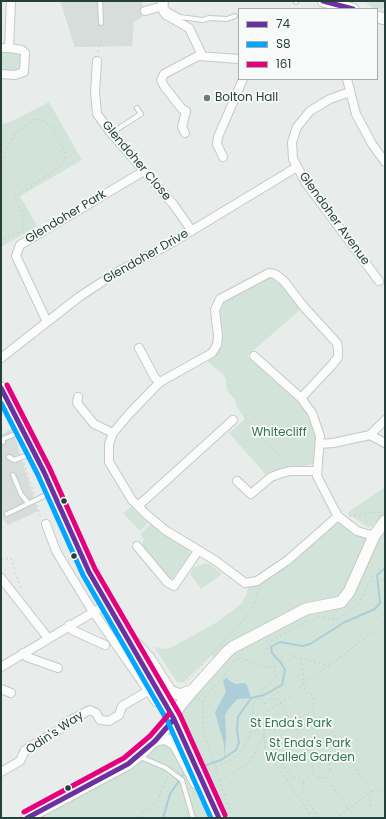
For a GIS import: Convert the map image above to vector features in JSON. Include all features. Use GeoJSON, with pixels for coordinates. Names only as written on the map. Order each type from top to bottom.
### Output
{"type":"FeatureCollection","features":[{"type":"Feature","properties":{"kind":"street"},"geometry":{"type":"LineString","coordinates":[[1,74],[15,75],[24,72],[25,53],[22,50],[5,48],[11,1]]}},
{"type":"Feature","properties":{"kind":"street"},"geometry":{"type":"LineString","coordinates":[[323,1],[348,8]]}},
{"type":"Feature","properties":{"kind":"street"},"geometry":{"type":"LineString","coordinates":[[145,11],[162,3],[166,15],[189,28],[202,55]]}},
{"type":"Feature","properties":{"kind":"street"},"geometry":{"type":"LineString","coordinates":[[185,133],[182,127],[186,111],[182,109],[161,80],[164,74],[202,55],[238,59]]}},
{"type":"Feature","properties":{"kind":"street","name":"Glendoher Close"},"geometry":{"type":"LineString","coordinates":[[97,61],[95,92],[97,114],[111,133],[173,204],[192,231]]}},
{"type":"Feature","properties":{"kind":"street"},"geometry":{"type":"LineString","coordinates":[[223,158],[217,144],[218,137],[243,80]]}},
{"type":"Feature","properties":{"kind":"street"},"geometry":{"type":"LineString","coordinates":[[347,80],[356,114],[372,144],[385,162]]}},
{"type":"Feature","properties":{"kind":"street","name":"Glendoher Avenue"},"geometry":{"type":"LineString","coordinates":[[350,92],[330,99],[310,111],[297,127],[292,142],[293,159],[306,183],[379,281]]}},
{"type":"Feature","properties":{"kind":"street","name":"Glendoher Drive"},"geometry":{"type":"LineString","coordinates":[[1,358],[79,297],[114,274],[192,231],[297,167]]}},
{"type":"Feature","properties":{"kind":"street","name":"Glendoher Park"},"geometry":{"type":"LineString","coordinates":[[47,322],[16,256],[20,245],[144,171]]}},
{"type":"Feature","properties":{"kind":"street"},"geometry":{"type":"LineString","coordinates":[[300,398],[338,357],[337,343],[304,307],[284,281],[272,273],[266,274],[220,299],[215,310],[218,344],[212,353],[160,382],[113,433],[109,444],[109,462],[117,478],[138,506],[165,530],[216,561],[240,582],[249,584],[263,577],[288,560],[342,516]]}},
{"type":"Feature","properties":{"kind":"street"},"geometry":{"type":"LineString","coordinates":[[139,348],[155,378],[160,382]]}},
{"type":"Feature","properties":{"kind":"street"},"geometry":{"type":"LineString","coordinates":[[254,356],[308,406],[316,421],[320,436],[317,471],[322,488],[342,516],[357,531],[374,536]]}},
{"type":"Feature","properties":{"kind":"street"},"geometry":{"type":"LineString","coordinates":[[1,388],[35,453],[76,548],[174,719],[219,818]]}},
{"type":"Feature","properties":{"kind":"street"},"geometry":{"type":"LineString","coordinates":[[78,397],[76,403],[94,424],[113,433]]}},
{"type":"Feature","properties":{"kind":"street"},"geometry":{"type":"LineString","coordinates":[[138,506],[233,420]]}},
{"type":"Feature","properties":{"kind":"street"},"geometry":{"type":"LineString","coordinates":[[320,444],[333,443],[370,435],[385,420]]}},
{"type":"Feature","properties":{"kind":"street"},"geometry":{"type":"LineString","coordinates":[[370,435],[385,443]]}},
{"type":"Feature","properties":{"kind":"street"},"geometry":{"type":"LineString","coordinates":[[237,481],[250,494],[271,477],[279,474],[290,471],[317,471]]}},
{"type":"Feature","properties":{"kind":"street"},"geometry":{"type":"LineString","coordinates":[[27,818],[128,764],[154,741],[174,719],[178,708],[191,691],[233,647],[306,609],[341,602],[349,592],[374,536],[385,521]]}},
{"type":"Feature","properties":{"kind":"street"},"geometry":{"type":"LineString","coordinates":[[43,522],[56,551],[93,612],[132,665],[156,702]]}},
{"type":"Feature","properties":{"kind":"street"},"geometry":{"type":"LineString","coordinates":[[137,546],[167,582],[174,586],[198,551]]}},
{"type":"Feature","properties":{"kind":"street"},"geometry":{"type":"LineString","coordinates":[[1,578],[48,638]]}},
{"type":"Feature","properties":{"kind":"street"},"geometry":{"type":"LineString","coordinates":[[1,667],[107,604]]}},
{"type":"Feature","properties":{"kind":"street"},"geometry":{"type":"LineString","coordinates":[[70,625],[72,630],[105,645]]}},
{"type":"Feature","properties":{"kind":"street"},"geometry":{"type":"LineString","coordinates":[[121,628],[149,658],[170,691],[180,694],[191,691]]}},
{"type":"Feature","properties":{"kind":"street"},"geometry":{"type":"LineString","coordinates":[[23,653],[27,657],[58,668]]}},
{"type":"Feature","properties":{"kind":"street"},"geometry":{"type":"LineString","coordinates":[[1,689],[11,693]]}},
{"type":"Feature","properties":{"kind":"street","name":"Odin's Way"},"geometry":{"type":"LineString","coordinates":[[1,772],[20,761],[25,750],[60,730],[65,723],[90,710],[96,713],[100,720],[109,721],[119,715],[122,706],[148,691]]}},
{"type":"Feature","properties":{"kind":"street"},"geometry":{"type":"LineString","coordinates":[[154,741],[164,738],[175,744],[197,786],[210,799]]}},
{"type":"Feature","properties":{"kind":"lane"},"geometry":{"type":"LineString","coordinates":[[100,1],[101,23]]}},
{"type":"Feature","properties":{"kind":"lane"},"geometry":{"type":"LineString","coordinates":[[162,3],[180,17],[203,20],[210,18],[227,19],[235,16]]}},
{"type":"Feature","properties":{"kind":"lane"},"geometry":{"type":"LineString","coordinates":[[111,133],[141,114],[137,108]]}},
{"type":"Feature","properties":{"kind":"lane"},"geometry":{"type":"LineString","coordinates":[[3,442],[3,439],[24,430]]}},
{"type":"Feature","properties":{"kind":"lane"},"geometry":{"type":"LineString","coordinates":[[9,458],[14,460],[35,453]]}},
{"type":"Feature","properties":{"kind":"lane"},"geometry":{"type":"LineString","coordinates":[[13,475],[28,503]]}},
{"type":"Feature","properties":{"kind":"lane"},"geometry":{"type":"LineString","coordinates":[[7,514],[53,492]]}},
{"type":"Feature","properties":{"kind":"lane"},"geometry":{"type":"LineString","coordinates":[[143,758],[170,770],[182,780],[193,818]]}},
{"type":"Feature","properties":{"kind":"path"},"geometry":{"type":"LineString","coordinates":[[98,52],[100,40]]}},
{"type":"Feature","properties":{"kind":"path"},"geometry":{"type":"LineString","coordinates":[[1,168],[7,148],[16,132],[20,127],[34,119],[43,120],[51,126],[65,152],[65,160],[59,167],[15,197],[24,216],[24,227],[20,232],[1,241]]}},
{"type":"Feature","properties":{"kind":"path"},"geometry":{"type":"LineString","coordinates":[[24,227],[28,230]]}},
{"type":"Feature","properties":{"kind":"path"},"geometry":{"type":"LineString","coordinates":[[245,420],[286,463]]}},
{"type":"Feature","properties":{"kind":"path"},"geometry":{"type":"LineString","coordinates":[[23,457],[43,522]]}},
{"type":"Feature","properties":{"kind":"path"},"geometry":{"type":"LineString","coordinates":[[342,516],[376,512],[385,514]]}},
{"type":"Feature","properties":{"kind":"path"},"geometry":{"type":"LineString","coordinates":[[1,560],[11,558],[21,589]]}},
{"type":"Feature","properties":{"kind":"path"},"geometry":{"type":"LineString","coordinates":[[316,616],[329,619],[344,616],[358,605],[374,573],[385,564]]}},
{"type":"Feature","properties":{"kind":"path"},"geometry":{"type":"LineString","coordinates":[[371,581],[385,579]]}},
{"type":"Feature","properties":{"kind":"path"},"geometry":{"type":"LineString","coordinates":[[203,702],[191,691],[218,647],[223,649],[219,644],[252,610],[258,584]]}},
{"type":"Feature","properties":{"kind":"path"},"geometry":{"type":"LineString","coordinates":[[216,767],[229,761],[241,752],[250,734],[254,702],[258,698],[257,696],[276,679],[275,662],[269,657],[266,651],[268,645],[272,641],[303,624],[309,618]]}},
{"type":"Feature","properties":{"kind":"path"},"geometry":{"type":"LineString","coordinates":[[313,818],[265,748],[265,716],[279,703],[289,697],[304,682],[329,666],[385,622]]}},
{"type":"Feature","properties":{"kind":"path"},"geometry":{"type":"LineString","coordinates":[[235,818],[228,805],[203,731],[203,702],[207,694],[224,677],[228,667],[234,661],[241,658],[268,668],[286,654],[329,666]]}},
{"type":"Feature","properties":{"kind":"path"},"geometry":{"type":"LineString","coordinates":[[291,724],[312,710],[314,700],[311,694],[305,692],[301,658]]}},
{"type":"Feature","properties":{"kind":"path"},"geometry":{"type":"LineString","coordinates":[[272,700],[271,697],[279,692]]}},
{"type":"Feature","properties":{"kind":"path"},"geometry":{"type":"LineString","coordinates":[[258,698],[264,701],[264,705],[266,700],[277,698],[291,724],[316,762]]}},
{"type":"Feature","properties":{"kind":"path"},"geometry":{"type":"LineString","coordinates":[[319,818],[302,793],[304,786],[302,781],[297,778],[292,778],[276,753],[280,746],[278,737],[308,716],[317,720],[322,717],[341,745],[339,751],[341,756],[346,760],[350,760],[371,792],[370,807]]}},
{"type":"Feature","properties":{"kind":"path"},"geometry":{"type":"LineString","coordinates":[[220,782],[249,762],[254,756],[264,735]]}},
{"type":"Feature","properties":{"kind":"path"},"geometry":{"type":"LineString","coordinates":[[328,764],[341,756]]}},
{"type":"Feature","properties":{"kind":"path"},"geometry":{"type":"LineString","coordinates":[[321,760],[328,764],[330,769],[326,776],[321,778],[314,774],[313,766],[316,762],[321,760]]}},
{"type":"Feature","properties":{"kind":"path"},"geometry":{"type":"LineString","coordinates":[[140,818],[144,810],[150,809],[158,799],[170,770]]}},
{"type":"Feature","properties":{"kind":"path"},"geometry":{"type":"LineString","coordinates":[[302,781],[314,774]]}},
{"type":"Feature","properties":{"kind":"path"},"geometry":{"type":"LineString","coordinates":[[326,776],[348,810]]}},
{"type":"Feature","properties":{"kind":"path"},"geometry":{"type":"LineString","coordinates":[[336,818],[371,792],[378,790],[385,794]]}},
{"type":"Feature","properties":{"kind":"shaded area"},"geometry":{"type":"Polygon","coordinates":[[[60,1],[142,1],[145,15],[134,22],[132,46],[75,47],[60,1]]]}},
{"type":"Feature","properties":{"kind":"shaded area"},"geometry":{"type":"Polygon","coordinates":[[[12,428],[38,511],[8,525],[1,517],[1,478],[3,477],[1,474],[1,435],[12,428]]]}},
{"type":"Feature","properties":{"kind":"green space"},"geometry":{"type":"Polygon","coordinates":[[[365,1],[385,1],[383,10],[371,7],[365,1]]]}},
{"type":"Feature","properties":{"kind":"green space"},"geometry":{"type":"Polygon","coordinates":[[[1,51],[22,54],[21,69],[16,72],[1,72],[1,51]]]}},
{"type":"Feature","properties":{"kind":"green space"},"geometry":{"type":"Polygon","coordinates":[[[49,102],[82,160],[20,196],[37,226],[1,247],[2,124],[10,122],[49,102]]]}},
{"type":"Feature","properties":{"kind":"green space","name":"Whitecliff"},"geometry":{"type":"Polygon","coordinates":[[[267,276],[277,278],[301,309],[247,356],[304,407],[308,412],[317,437],[313,464],[277,470],[267,476],[229,433],[245,419],[237,407],[235,400],[227,390],[226,379],[222,373],[206,360],[215,354],[222,343],[218,311],[222,302],[267,276]]]}},
{"type":"Feature","properties":{"kind":"green space"},"geometry":{"type":"Polygon","coordinates":[[[385,487],[385,516],[374,526],[368,527],[347,513],[385,487]]]}},
{"type":"Feature","properties":{"kind":"green space"},"geometry":{"type":"Polygon","coordinates":[[[131,507],[148,523],[140,531],[123,513],[131,507]]]}},
{"type":"Feature","properties":{"kind":"green space"},"geometry":{"type":"Polygon","coordinates":[[[337,520],[358,535],[370,538],[346,591],[332,602],[214,659],[211,655],[184,682],[177,682],[154,647],[166,649],[174,646],[214,624],[240,605],[246,596],[248,588],[269,578],[337,520]]]}},
{"type":"Feature","properties":{"kind":"green space"},"geometry":{"type":"Polygon","coordinates":[[[152,523],[190,550],[189,556],[171,580],[169,580],[142,545],[144,539],[140,534],[152,523]]]}},
{"type":"Feature","properties":{"kind":"green space","name":"St Enda's Park"},"geometry":{"type":"Polygon","coordinates":[[[385,524],[385,818],[227,818],[180,713],[228,653],[298,617],[334,607],[385,524]]]}},
{"type":"Feature","properties":{"kind":"green space"},"geometry":{"type":"Polygon","coordinates":[[[205,563],[211,565],[222,574],[201,589],[190,574],[193,568],[205,563]]]}},
{"type":"Feature","properties":{"kind":"green space"},"geometry":{"type":"Polygon","coordinates":[[[162,743],[171,745],[211,818],[34,818],[162,743]]]}},
{"type":"Feature","properties":{"kind":"water"},"geometry":{"type":"Polygon","coordinates":[[[226,678],[235,684],[244,683],[247,685],[251,698],[237,699],[225,715],[226,738],[224,758],[224,744],[215,712],[226,692],[223,681],[226,678]]]}},
{"type":"Feature","properties":{"kind":"waterway"},"geometry":{"type":"LineString","coordinates":[[206,765],[221,760],[236,750],[239,743],[237,730],[238,717],[251,698],[264,695],[282,685],[285,670],[272,653],[271,647],[280,642],[302,646],[310,644],[345,622],[375,609],[380,603],[377,575],[385,568]]}},
{"type":"Feature","properties":{"kind":"waterway"},"geometry":{"type":"LineString","coordinates":[[163,818],[170,794],[183,775]]}},
{"type":"Feature","properties":{"kind":"transit line","name":"74"},"geometry":{"type":"LineString","coordinates":[[323,1],[349,8]]}},
{"type":"Feature","properties":{"kind":"transit line","name":"161"},"geometry":{"type":"LineString","coordinates":[[7,385],[50,469],[95,569],[180,715],[225,815]]}},
{"type":"Feature","properties":{"kind":"transit line","name":"74"},"geometry":{"type":"LineString","coordinates":[[1,388],[44,472],[89,572],[174,719],[219,818]]}},
{"type":"Feature","properties":{"kind":"transit line","name":"S8"},"geometry":{"type":"LineString","coordinates":[[1,403],[38,475],[83,575],[168,722],[211,818]]}},
{"type":"Feature","properties":{"kind":"transit line","name":"161"},"geometry":{"type":"LineString","coordinates":[[24,812],[124,758],[150,736],[169,714]]}},
{"type":"Feature","properties":{"kind":"transit line","name":"74"},"geometry":{"type":"LineString","coordinates":[[27,818],[128,764],[155,741],[174,719]]}},
{"type":"Feature","properties":{"kind":"place","name":"Bolton Hall"},"geometry":{"type":"Point","coordinates":[207,98]}},
{"type":"Feature","properties":{"kind":"park label","name":"St Enda's Park Walled Garden"},"geometry":{"type":"Point","coordinates":[310,751]}}]}
